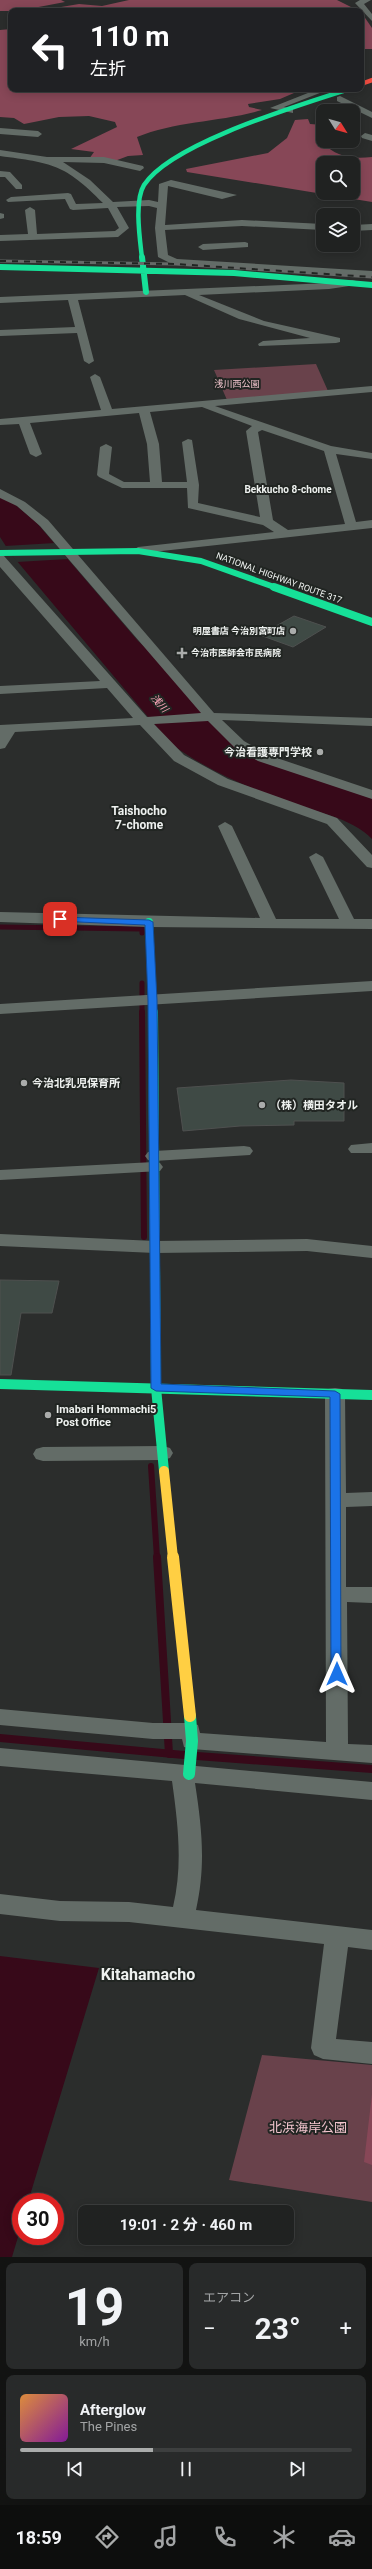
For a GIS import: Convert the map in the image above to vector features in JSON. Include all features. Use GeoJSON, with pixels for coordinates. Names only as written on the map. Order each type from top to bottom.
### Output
{"type":"FeatureCollection","features":[{"type":"Feature","properties":{"kind":"main road"},"geometry":{"type":"LineString","coordinates":[[146,292],[141,204],[143,186],[160,167],[173,158],[219,137],[341,92]]}},
{"type":"Feature","properties":{"kind":"main road"},"geometry":{"type":"LineString","coordinates":[[0,267],[144,269],[234,273],[372,285]]}},
{"type":"Feature","properties":{"kind":"main road","name":"NATIONAL HIGHWAY ROUTE 317"},"geometry":{"type":"LineString","coordinates":[[0,552],[4,557],[64,551],[138,551],[201,561],[226,568],[372,622]]}},
{"type":"Feature","properties":{"kind":"main road"},"geometry":{"type":"LineString","coordinates":[[149,922],[153,1000],[156,1388],[191,1738],[187,1772]]}},
{"type":"Feature","properties":{"kind":"main road"},"geometry":{"type":"LineString","coordinates":[[0,1384],[372,1396]]}},
{"type":"Feature","properties":{"kind":"street"},"geometry":{"type":"LineString","coordinates":[[363,8],[359,3],[367,0]]}},
{"type":"Feature","properties":{"kind":"street"},"geometry":{"type":"LineString","coordinates":[[364,9],[372,19]]}},
{"type":"Feature","properties":{"kind":"street"},"geometry":{"type":"LineString","coordinates":[[290,111],[274,108],[318,92]]}},
{"type":"Feature","properties":{"kind":"street"},"geometry":{"type":"LineString","coordinates":[[340,99],[372,115]]}},
{"type":"Feature","properties":{"kind":"street"},"geometry":{"type":"LineString","coordinates":[[0,131],[38,134]]}},
{"type":"Feature","properties":{"kind":"street"},"geometry":{"type":"LineString","coordinates":[[0,153],[58,163],[113,205],[122,218],[124,228],[118,234],[0,238]]}},
{"type":"Feature","properties":{"kind":"street"},"geometry":{"type":"LineString","coordinates":[[44,160],[87,159],[140,168]]}},
{"type":"Feature","properties":{"kind":"street"},"geometry":{"type":"LineString","coordinates":[[0,174],[7,174],[19,187]]}},
{"type":"Feature","properties":{"kind":"street"},"geometry":{"type":"LineString","coordinates":[[232,195],[222,196],[171,183],[164,184],[160,228],[163,257],[175,262],[372,274]]}},
{"type":"Feature","properties":{"kind":"street"},"geometry":{"type":"LineString","coordinates":[[11,200],[68,196],[73,207],[154,203],[162,206]]}},
{"type":"Feature","properties":{"kind":"street"},"geometry":{"type":"LineString","coordinates":[[30,210],[33,237]]}},
{"type":"Feature","properties":{"kind":"street"},"geometry":{"type":"LineString","coordinates":[[250,210],[250,222]]}},
{"type":"Feature","properties":{"kind":"street"},"geometry":{"type":"LineString","coordinates":[[160,228],[214,222],[282,222],[316,226]]}},
{"type":"Feature","properties":{"kind":"street"},"geometry":{"type":"LineString","coordinates":[[214,222],[221,246]]}},
{"type":"Feature","properties":{"kind":"street"},"geometry":{"type":"LineString","coordinates":[[360,228],[372,227]]}},
{"type":"Feature","properties":{"kind":"street"},"geometry":{"type":"LineString","coordinates":[[204,247],[245,245]]}},
{"type":"Feature","properties":{"kind":"street"},"geometry":{"type":"LineString","coordinates":[[0,300],[352,283]]}},
{"type":"Feature","properties":{"kind":"street"},"geometry":{"type":"LineString","coordinates":[[186,292],[245,320],[294,333],[336,340],[263,344]]}},
{"type":"Feature","properties":{"kind":"street"},"geometry":{"type":"LineString","coordinates":[[72,296],[89,361]]}},
{"type":"Feature","properties":{"kind":"street"},"geometry":{"type":"LineString","coordinates":[[0,333],[81,330]]}},
{"type":"Feature","properties":{"kind":"street"},"geometry":{"type":"LineString","coordinates":[[95,377],[107,411]]}},
{"type":"Feature","properties":{"kind":"street"},"geometry":{"type":"LineString","coordinates":[[0,422],[107,411],[144,410],[372,389]]}},
{"type":"Feature","properties":{"kind":"street"},"geometry":{"type":"LineString","coordinates":[[201,405],[329,449],[372,456]]}},
{"type":"Feature","properties":{"kind":"street"},"geometry":{"type":"LineString","coordinates":[[144,410],[152,444],[156,484]]}},
{"type":"Feature","properties":{"kind":"street"},"geometry":{"type":"LineString","coordinates":[[23,420],[36,454]]}},
{"type":"Feature","properties":{"kind":"street"},"geometry":{"type":"LineString","coordinates":[[261,425],[252,431],[267,522]]}},
{"type":"Feature","properties":{"kind":"street"},"geometry":{"type":"LineString","coordinates":[[188,442],[193,485],[192,506],[267,522],[284,533]]}},
{"type":"Feature","properties":{"kind":"street"},"geometry":{"type":"LineString","coordinates":[[106,447],[103,475],[122,485],[193,485]]}},
{"type":"Feature","properties":{"kind":"street"},"geometry":{"type":"LineString","coordinates":[[329,449],[351,525]]}},
{"type":"Feature","properties":{"kind":"street"},"geometry":{"type":"LineString","coordinates":[[0,492],[21,504],[44,523],[64,551],[207,717],[239,744],[263,758],[372,795]]}},
{"type":"Feature","properties":{"kind":"street"},"geometry":{"type":"LineString","coordinates":[[138,551],[351,525],[372,524]]}},
{"type":"Feature","properties":{"kind":"street"},"geometry":{"type":"LineString","coordinates":[[4,557],[111,684],[147,721],[179,758],[223,782],[285,806],[332,821],[372,864]]}},
{"type":"Feature","properties":{"kind":"street"},"geometry":{"type":"LineString","coordinates":[[0,690],[111,684]]}},
{"type":"Feature","properties":{"kind":"street"},"geometry":{"type":"LineString","coordinates":[[0,745],[6,728],[207,717],[372,722]]}},
{"type":"Feature","properties":{"kind":"street"},"geometry":{"type":"LineString","coordinates":[[225,826],[270,923]]}},
{"type":"Feature","properties":{"kind":"street"},"geometry":{"type":"LineString","coordinates":[[316,857],[349,924]]}},
{"type":"Feature","properties":{"kind":"street"},"geometry":{"type":"LineString","coordinates":[[0,917],[149,922],[372,924]]}},
{"type":"Feature","properties":{"kind":"street"},"geometry":{"type":"LineString","coordinates":[[0,1009],[372,986]]}},
{"type":"Feature","properties":{"kind":"street"},"geometry":{"type":"LineString","coordinates":[[0,1175],[154,1162],[244,1151]]}},
{"type":"Feature","properties":{"kind":"street"},"geometry":{"type":"LineString","coordinates":[[0,1240],[155,1247],[308,1245],[347,1251],[372,1252]]}},
{"type":"Feature","properties":{"kind":"street"},"geometry":{"type":"LineString","coordinates":[[335,1394],[337,1753]]}},
{"type":"Feature","properties":{"kind":"street"},"geometry":{"type":"LineString","coordinates":[[43,1454],[163,1453]]}},
{"type":"Feature","properties":{"kind":"street"},"geometry":{"type":"LineString","coordinates":[[336,1500],[372,1499]]}},
{"type":"Feature","properties":{"kind":"street"},"geometry":{"type":"LineString","coordinates":[[337,1594],[372,1595]]}},
{"type":"Feature","properties":{"kind":"street"},"geometry":{"type":"LineString","coordinates":[[0,1717],[153,1731],[191,1738],[337,1753],[372,1754]]}},
{"type":"Feature","properties":{"kind":"street"},"geometry":{"type":"LineString","coordinates":[[0,1757],[187,1772],[372,1791]]}},
{"type":"Feature","properties":{"kind":"street"},"geometry":{"type":"LineString","coordinates":[[183,1918],[191,1873],[187,1772]]}},
{"type":"Feature","properties":{"kind":"street"},"geometry":{"type":"LineString","coordinates":[[0,1904],[60,1911],[129,1912],[372,1940]]}},
{"type":"Feature","properties":{"kind":"street"},"geometry":{"type":"LineString","coordinates":[[337,1936],[323,2048],[372,2053]]}},
{"type":"Feature","properties":{"kind":"green space","name":"浅川西公園"},"geometry":{"type":"Polygon","coordinates":[[[316,364],[328,391],[227,400],[214,370],[316,364]]]}},
{"type":"Feature","properties":{"kind":"green space","name":"北浜海岸公園"},"geometry":{"type":"Polygon","coordinates":[[[262,2055],[372,2065],[372,2202],[229,2180],[262,2055]]]}},
{"type":"Feature","properties":{"kind":"shaded area"},"geometry":{"type":"Polygon","coordinates":[[[0,0],[61,0],[65,2],[33,8],[8,8],[8,11],[0,11],[0,0]]]}},
{"type":"Feature","properties":{"kind":"shaded area"},"geometry":{"type":"Polygon","coordinates":[[[129,0],[337,0],[353,8],[55,8],[79,4],[102,6],[129,0]]]}},
{"type":"Feature","properties":{"kind":"shaded area"},"geometry":{"type":"Polygon","coordinates":[[[364,16],[372,28],[372,49],[364,50],[364,16]]]}},
{"type":"Feature","properties":{"kind":"shaded area"},"geometry":{"type":"Polygon","coordinates":[[[8,29],[8,92],[294,93],[280,99],[248,104],[249,107],[262,110],[167,128],[137,137],[143,155],[128,156],[112,162],[89,159],[94,152],[71,149],[117,127],[115,122],[89,116],[59,117],[24,124],[14,118],[0,117],[0,30],[8,29]]]}},
{"type":"Feature","properties":{"kind":"shaded area"},"geometry":{"type":"Polygon","coordinates":[[[308,119],[310,124],[316,124],[316,148],[328,148],[343,156],[316,156],[316,193],[187,172],[186,169],[268,153],[287,138],[295,120],[308,119]]]}},
{"type":"Feature","properties":{"kind":"shaded area"},"geometry":{"type":"Polygon","coordinates":[[[372,157],[372,202],[360,200],[360,158],[372,157]]]}},
{"type":"Feature","properties":{"kind":"shaded area"},"geometry":{"type":"Polygon","coordinates":[[[372,2094],[372,2165],[364,2162],[372,2094]]]}},
{"type":"Feature","properties":{"kind":"water","name":"浅川"},"geometry":{"type":"Polygon","coordinates":[[[0,496],[13,503],[36,522],[138,641],[156,657],[239,749],[372,798],[372,839],[354,825],[343,820],[283,801],[225,776],[197,761],[170,743],[11,554],[0,537],[0,496]]]}},
{"type":"Feature","properties":{"kind":"water"},"geometry":{"type":"Polygon","coordinates":[[[0,1956],[99,1968],[31,2193],[12,2193],[12,2245],[16,2245],[12,2257],[0,2257],[0,1956]]]}},
{"type":"Feature","properties":{"kind":"pier"},"geometry":{"type":"Polygon","coordinates":[[[55,543],[68,559],[17,562],[5,546],[55,543]]]}},
{"type":"Feature","properties":{"kind":"building","name":"明屋書店 今治別宮町店"},"geometry":{"type":"Polygon","coordinates":[[[294,616],[326,627],[293,647],[260,635],[294,616]]]}},
{"type":"Feature","properties":{"kind":"building","name":"（株）横田タオル"},"geometry":{"type":"Polygon","coordinates":[[[291,1080],[344,1083],[344,1121],[294,1121],[294,1125],[240,1126],[183,1131],[177,1088],[291,1080]]]}},
{"type":"Feature","properties":{"kind":"building"},"geometry":{"type":"Polygon","coordinates":[[[0,1280],[59,1281],[52,1313],[21,1313],[11,1375],[0,1375],[0,1280]]]}},
{"type":"Feature","properties":{"kind":"waterway"},"geometry":{"type":"LineString","coordinates":[[0,927],[142,929],[142,933]]}},
{"type":"Feature","properties":{"kind":"waterway"},"geometry":{"type":"LineString","coordinates":[[142,983],[142,1012]]}},
{"type":"Feature","properties":{"kind":"waterway"},"geometry":{"type":"LineString","coordinates":[[142,1012],[144,1237]]}},
{"type":"Feature","properties":{"kind":"waterway"},"geometry":{"type":"LineString","coordinates":[[151,1466],[157,1558]]}},
{"type":"Feature","properties":{"kind":"waterway"},"geometry":{"type":"LineString","coordinates":[[157,1557],[169,1754]]}},
{"type":"Feature","properties":{"kind":"waterway"},"geometry":{"type":"LineString","coordinates":[[0,1738],[169,1754]]}},
{"type":"Feature","properties":{"kind":"waterway"},"geometry":{"type":"LineString","coordinates":[[169,1754],[184,1755]]}},
{"type":"Feature","properties":{"kind":"waterway"},"geometry":{"type":"LineString","coordinates":[[197,1756],[372,1769]]}},
{"type":"Feature","properties":{"kind":"railway"},"geometry":{"type":"LineString","coordinates":[[0,261],[176,264],[372,277]]}},
{"type":"Feature","properties":{"kind":"traffic: fast"},"geometry":{"type":"LineString","coordinates":[[146,292],[140,238],[139,208],[143,186],[156,171],[177,156],[237,128],[340,92]]}},
{"type":"Feature","properties":{"kind":"traffic: fast"},"geometry":{"type":"LineString","coordinates":[[0,267],[234,273],[372,285]]}},
{"type":"Feature","properties":{"kind":"traffic: fast"},"geometry":{"type":"LineString","coordinates":[[0,553],[138,551],[201,561],[372,622]]}},
{"type":"Feature","properties":{"kind":"traffic: fast"},"geometry":{"type":"LineString","coordinates":[[149,922],[153,1000],[156,1388],[164,1471]]}},
{"type":"Feature","properties":{"kind":"traffic: fast"},"geometry":{"type":"LineString","coordinates":[[0,1384],[372,1395]]}},
{"type":"Feature","properties":{"kind":"traffic: fast"},"geometry":{"type":"LineString","coordinates":[[189,1774],[192,1741],[190,1716]]}},
{"type":"Feature","properties":{"kind":"traffic: slow"},"geometry":{"type":"LineString","coordinates":[[164,1471],[190,1716]]}},
{"type":"Feature","properties":{"kind":"traffic: jam"},"geometry":{"type":"LineString","coordinates":[[364,83],[372,80]]}},
{"type":"Feature","properties":{"kind":"place","name":"明屋書店 今治別宮町店"},"geometry":{"type":"Point","coordinates":[293,631]}},
{"type":"Feature","properties":{"kind":"place","name":"今治市医師会市民病院"},"geometry":{"type":"Point","coordinates":[182,653]}},
{"type":"Feature","properties":{"kind":"place","name":"今治看護専門学校"},"geometry":{"type":"Point","coordinates":[320,752]}},
{"type":"Feature","properties":{"kind":"place","name":"今治北乳児保育所"},"geometry":{"type":"Point","coordinates":[24,1083]}},
{"type":"Feature","properties":{"kind":"place","name":"（株）横田タオル"},"geometry":{"type":"Point","coordinates":[262,1105]}},
{"type":"Feature","properties":{"kind":"place","name":"Imabari Hommachi5 Post Office"},"geometry":{"type":"Point","coordinates":[48,1415]}},
{"type":"Feature","properties":{"kind":"district","name":"Bekkucho 8-chome"},"geometry":{"type":"Point","coordinates":[288,489]}},
{"type":"Feature","properties":{"kind":"district","name":"Taishocho 7-chome"},"geometry":{"type":"Point","coordinates":[139,818]}},
{"type":"Feature","properties":{"kind":"district","name":"Kitahamacho"},"geometry":{"type":"Point","coordinates":[148,1974]}},
{"type":"Feature","properties":{"kind":"route"},"geometry":{"type":"LineString","coordinates":[[60,919],[149,922],[153,1000],[156,1388],[335,1394],[337,1674]]}}]}
